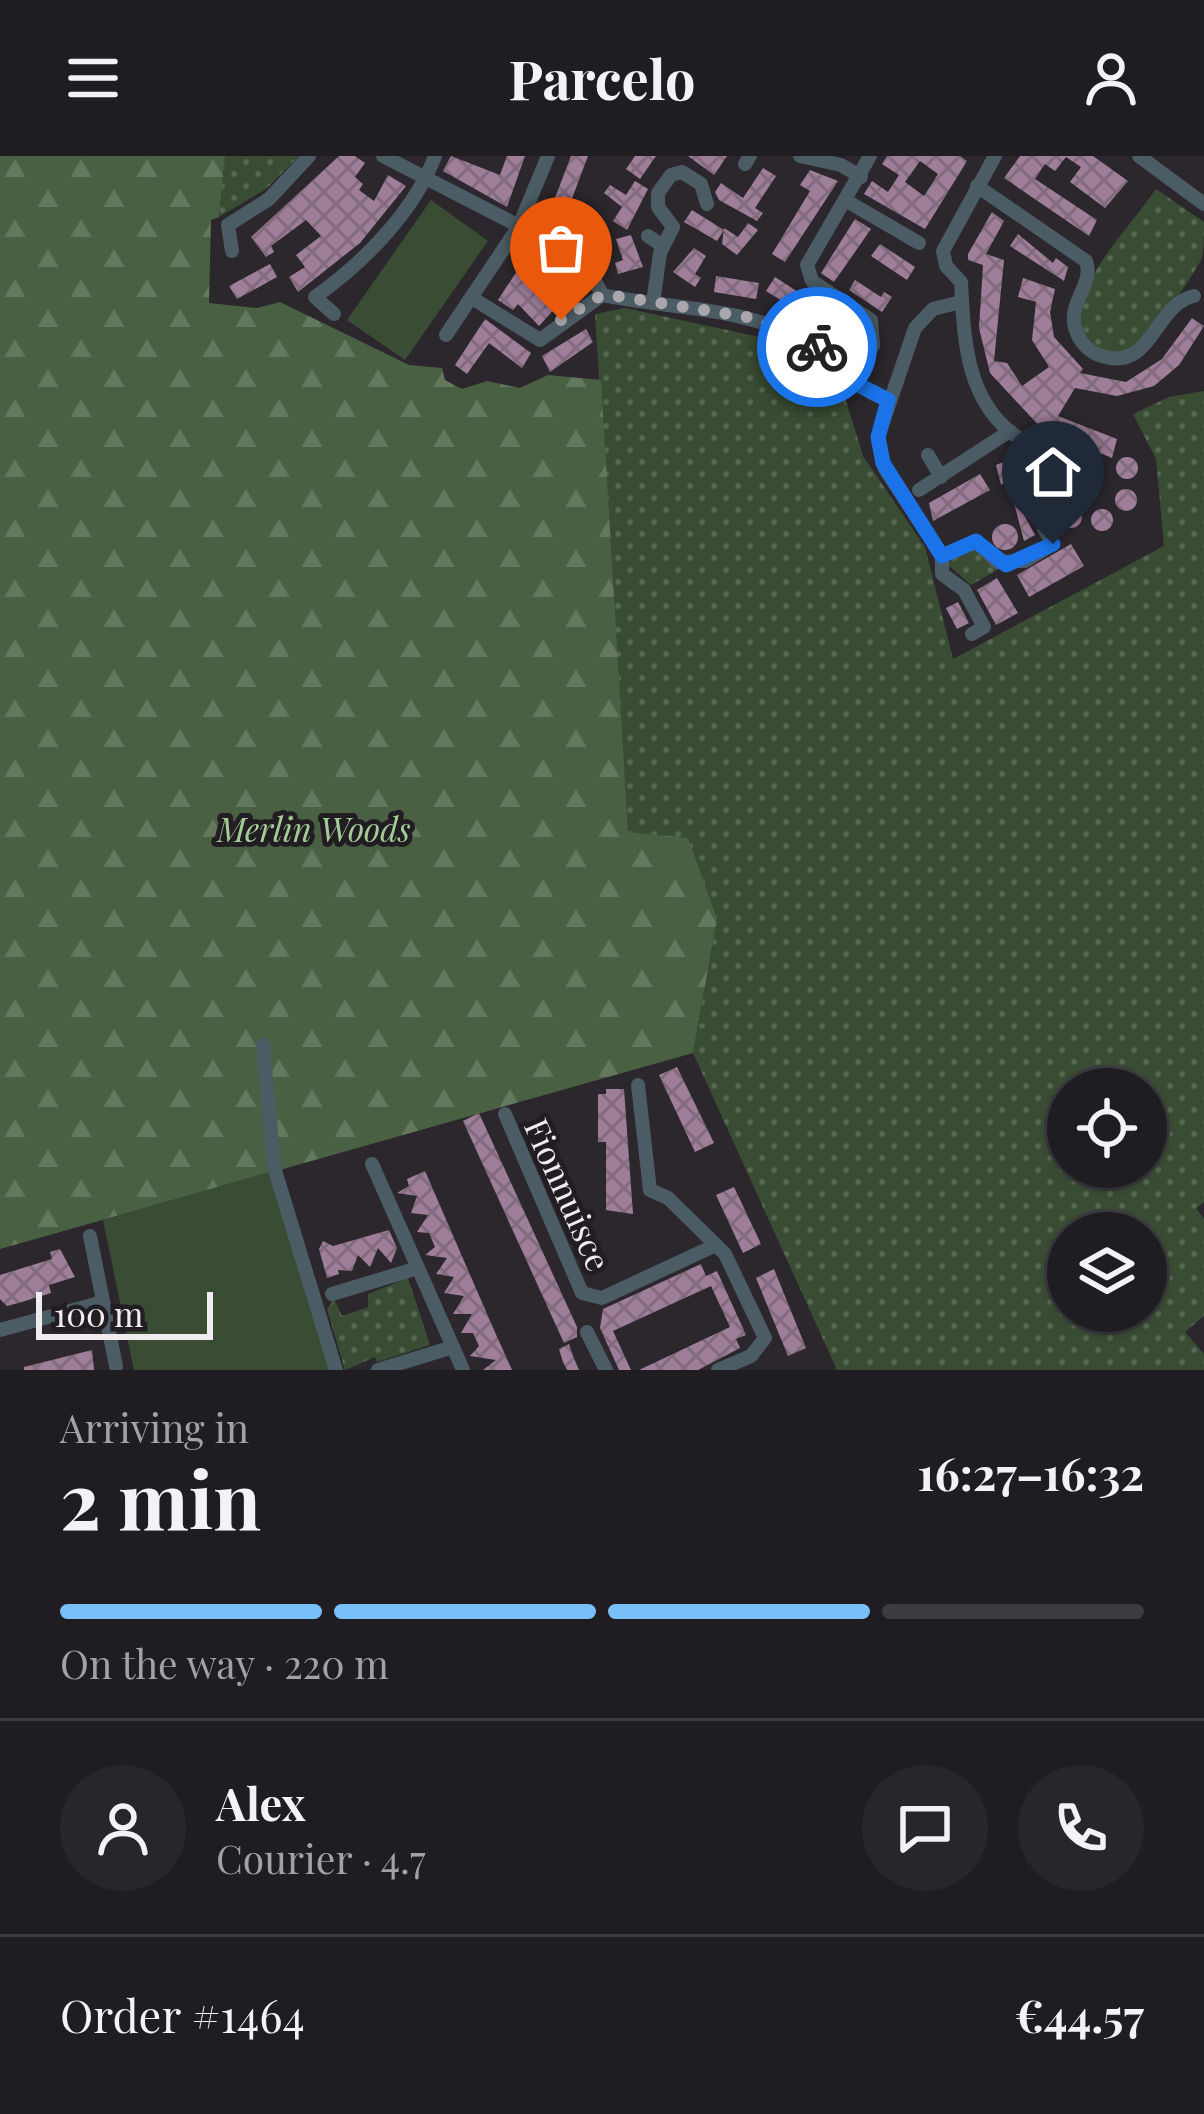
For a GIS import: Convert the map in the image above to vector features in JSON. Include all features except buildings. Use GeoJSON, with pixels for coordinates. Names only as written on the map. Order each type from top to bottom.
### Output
{"type":"FeatureCollection","features":[{"type":"Feature","properties":{"kind":"street"},"geometry":{"type":"LineString","coordinates":[[232,251],[228,225],[268,199],[309,156]]}},
{"type":"Feature","properties":{"kind":"street"},"geometry":{"type":"LineString","coordinates":[[383,156],[550,234],[541,249]]}},
{"type":"Feature","properties":{"kind":"street"},"geometry":{"type":"LineString","coordinates":[[334,314],[315,297],[381,238],[427,178],[434,156]]}},
{"type":"Feature","properties":{"kind":"street"},"geometry":{"type":"LineString","coordinates":[[446,334],[521,223],[548,156]]}},
{"type":"Feature","properties":{"kind":"street"},"geometry":{"type":"LineString","coordinates":[[800,156],[841,165],[861,177]]}},
{"type":"Feature","properties":{"kind":"street"},"geometry":{"type":"LineString","coordinates":[[870,156],[807,271],[812,281],[871,320],[873,346]]}},
{"type":"Feature","properties":{"kind":"street"},"geometry":{"type":"LineString","coordinates":[[995,156],[943,251],[946,266],[961,282],[970,370],[1010,431],[1073,465],[1090,481]]}},
{"type":"Feature","properties":{"kind":"street"},"geometry":{"type":"LineString","coordinates":[[1139,156],[1204,203]]}},
{"type":"Feature","properties":{"kind":"street"},"geometry":{"type":"LineString","coordinates":[[653,302],[664,246],[673,227],[657,199],[668,177],[680,172],[699,182],[707,204]]}},
{"type":"Feature","properties":{"kind":"street"},"geometry":{"type":"LineString","coordinates":[[977,186],[1087,261],[1089,276],[1072,314],[1079,338],[1095,353],[1114,358],[1137,352],[1176,303],[1194,296]]}},
{"type":"Feature","properties":{"kind":"street"},"geometry":{"type":"LineString","coordinates":[[845,200],[919,243]]}},
{"type":"Feature","properties":{"kind":"street"},"geometry":{"type":"LineString","coordinates":[[648,236],[664,246]]}},
{"type":"Feature","properties":{"kind":"street"},"geometry":{"type":"LineString","coordinates":[[593,276],[602,295]]}},
{"type":"Feature","properties":{"kind":"street"},"geometry":{"type":"LineString","coordinates":[[472,298],[540,340],[602,295],[770,324],[807,341],[849,380],[888,400]]}},
{"type":"Feature","properties":{"kind":"street"},"geometry":{"type":"LineString","coordinates":[[961,302],[933,309],[917,324],[878,437],[883,463],[942,556],[942,574],[964,590],[978,630]]}},
{"type":"Feature","properties":{"kind":"street"},"geometry":{"type":"LineString","coordinates":[[919,490],[1010,431]]}},
{"type":"Feature","properties":{"kind":"street"},"geometry":{"type":"LineString","coordinates":[[928,455],[941,477]]}},
{"type":"Feature","properties":{"kind":"street"},"geometry":{"type":"LineString","coordinates":[[942,556],[976,541],[1006,565],[1053,544],[1043,529]]}},
{"type":"Feature","properties":{"kind":"street"},"geometry":{"type":"LineString","coordinates":[[263,1045],[274,1167],[336,1370]]}},
{"type":"Feature","properties":{"kind":"street"},"geometry":{"type":"LineString","coordinates":[[638,1085],[650,1190],[668,1198],[733,1265],[765,1338],[751,1356],[718,1370]]}},
{"type":"Feature","properties":{"kind":"street","name":"Fionnuisce"},"geometry":{"type":"LineString","coordinates":[[505,1114],[583,1293],[591,1298],[602,1298],[716,1245]]}},
{"type":"Feature","properties":{"kind":"street"},"geometry":{"type":"LineString","coordinates":[[371,1164],[463,1370]]}},
{"type":"Feature","properties":{"kind":"street"},"geometry":{"type":"LineString","coordinates":[[90,1236],[116,1366]]}},
{"type":"Feature","properties":{"kind":"street"},"geometry":{"type":"LineString","coordinates":[[332,1294],[418,1268]]}},
{"type":"Feature","properties":{"kind":"street"},"geometry":{"type":"LineString","coordinates":[[0,1330],[103,1302]]}},
{"type":"Feature","properties":{"kind":"street"},"geometry":{"type":"LineString","coordinates":[[587,1332],[606,1370]]}},
{"type":"Feature","properties":{"kind":"street"},"geometry":{"type":"LineString","coordinates":[[378,1370],[453,1347]]}},
{"type":"Feature","properties":{"kind":"green space","name":"Merlin Woods"},"geometry":{"type":"Polygon","coordinates":[[[0,156],[225,156],[219,217],[211,220],[209,303],[257,308],[280,302],[409,365],[442,368],[445,380],[462,389],[487,381],[520,388],[548,375],[601,380],[628,832],[688,838],[717,919],[693,1053],[0,1249],[0,156]]]}},
{"type":"Feature","properties":{"kind":"green space"},"geometry":{"type":"Polygon","coordinates":[[[225,156],[299,156],[266,189],[219,217],[225,156]]]}},
{"type":"Feature","properties":{"kind":"green space"},"geometry":{"type":"Polygon","coordinates":[[[1156,189],[1204,222],[1202,258],[1149,334],[1133,348],[1109,352],[1085,333],[1083,298],[1106,256],[1156,189]]]}},
{"type":"Feature","properties":{"kind":"green space"},"geometry":{"type":"Polygon","coordinates":[[[431,200],[488,241],[405,360],[347,320],[431,200]]]}},
{"type":"Feature","properties":{"kind":"green space"},"geometry":{"type":"Polygon","coordinates":[[[625,308],[796,345],[839,378],[863,456],[925,547],[953,659],[1164,546],[1156,459],[1133,414],[1169,397],[1204,391],[1204,1202],[1196,1208],[1204,1219],[1204,1316],[1185,1332],[1204,1354],[1204,1370],[837,1370],[693,1053],[717,919],[628,832],[595,314],[625,308]]]}},
{"type":"Feature","properties":{"kind":"green space"},"geometry":{"type":"Polygon","coordinates":[[[970,545],[999,569],[971,585],[947,564],[970,545]]]}},
{"type":"Feature","properties":{"kind":"green space"},"geometry":{"type":"Polygon","coordinates":[[[269,1172],[331,1370],[134,1370],[103,1220],[269,1172]]]}},
{"type":"Feature","properties":{"kind":"green space"},"geometry":{"type":"Polygon","coordinates":[[[408,1278],[430,1345],[377,1362],[375,1357],[345,1370],[327,1309],[334,1299],[342,1316],[368,1307],[368,1294],[408,1278]]]}},
{"type":"Feature","properties":{"kind":"way so far"},"geometry":{"type":"LineString","coordinates":[[561,320],[602,295],[623,297],[734,313],[817,347]]}},
{"type":"Feature","properties":{"kind":"route"},"geometry":{"type":"LineString","coordinates":[[817,347],[849,380],[888,400],[878,437],[883,463],[942,556],[976,541],[992,560],[1006,565],[1025,561],[1053,544]]}}]}
